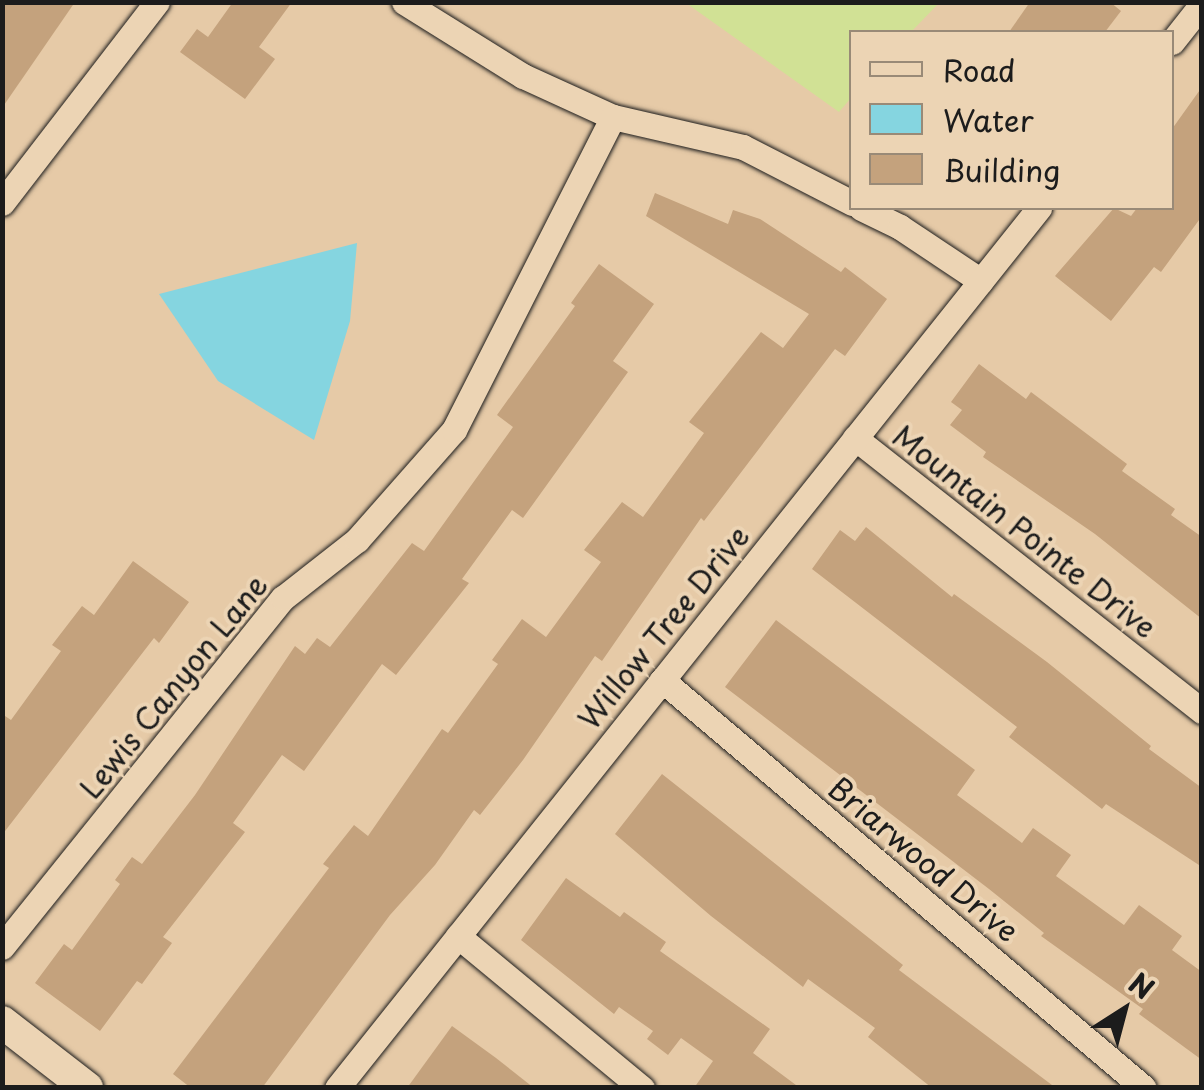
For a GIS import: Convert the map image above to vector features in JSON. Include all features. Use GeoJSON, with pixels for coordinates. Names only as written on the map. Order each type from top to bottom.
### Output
{"type":"FeatureCollection","features":[{"type":"Feature","properties":{"kind":"street"},"geometry":{"type":"LineString","coordinates":[[2,203],[157,2]]}},
{"type":"Feature","properties":{"kind":"street"},"geometry":{"type":"LineString","coordinates":[[404,2],[523,76],[613,117],[743,147],[849,201]]}},
{"type":"Feature","properties":{"kind":"street"},"geometry":{"type":"LineString","coordinates":[[1174,39],[1202,4]]}},
{"type":"Feature","properties":{"kind":"street","name":"Lewis Canyon Lane"},"geometry":{"type":"LineString","coordinates":[[2,947],[283,598],[357,540],[454,430],[613,117]]}},
{"type":"Feature","properties":{"kind":"street"},"geometry":{"type":"LineString","coordinates":[[865,210],[900,227],[980,281]]}},
{"type":"Feature","properties":{"kind":"street","name":"Willow Tree Drive"},"geometry":{"type":"LineString","coordinates":[[337,1088],[1037,210]]}},
{"type":"Feature","properties":{"kind":"street","name":"Mountain Pointe Drive"},"geometry":{"type":"LineString","coordinates":[[855,438],[1202,712]]}},
{"type":"Feature","properties":{"kind":"street","name":"Briarwood Drive"},"geometry":{"type":"LineString","coordinates":[[662,680],[1144,1088]]}},
{"type":"Feature","properties":{"kind":"street"},"geometry":{"type":"LineString","coordinates":[[458,936],[642,1088]]}},
{"type":"Feature","properties":{"kind":"street"},"geometry":{"type":"LineString","coordinates":[[2,1022],[86,1088]]}},
{"type":"Feature","properties":{"kind":"green space"},"geometry":{"type":"Polygon","coordinates":[[[686,3],[939,3],[913,30],[849,30],[849,100],[839,112],[686,3]]]}},
{"type":"Feature","properties":{"kind":"water"},"geometry":{"type":"Polygon","coordinates":[[[357,243],[350,321],[314,440],[218,381],[159,294],[357,243]]]}},
{"type":"Feature","properties":{"kind":"building"},"geometry":{"type":"Polygon","coordinates":[[[2,2],[75,2],[2,108],[2,2]]]}},
{"type":"Feature","properties":{"kind":"building"},"geometry":{"type":"Polygon","coordinates":[[[233,2],[292,2],[259,47],[275,59],[245,99],[180,52],[197,29],[208,37],[233,2]]]}},
{"type":"Feature","properties":{"kind":"building"},"geometry":{"type":"Polygon","coordinates":[[[1030,2],[1110,2],[1121,11],[1107,30],[1010,30],[1030,2]]]}},
{"type":"Feature","properties":{"kind":"building"},"geometry":{"type":"Polygon","coordinates":[[[1202,87],[1202,216],[1161,272],[1154,267],[1111,321],[1055,276],[1112,210],[1131,216],[1136,210],[1174,210],[1174,126],[1202,87]]]}},
{"type":"Feature","properties":{"kind":"building"},"geometry":{"type":"Polygon","coordinates":[[[655,193],[728,224],[733,210],[760,219],[841,272],[845,267],[887,299],[845,356],[835,349],[704,521],[701,518],[602,661],[595,656],[523,760],[480,815],[474,810],[435,865],[390,915],[262,1088],[191,1088],[173,1074],[329,868],[323,864],[354,825],[368,836],[442,729],[448,733],[498,664],[492,660],[522,619],[546,637],[601,562],[584,550],[622,502],[643,517],[704,433],[689,422],[761,332],[783,348],[809,314],[646,216],[655,193]]]}},
{"type":"Feature","properties":{"kind":"building"},"geometry":{"type":"Polygon","coordinates":[[[599,264],[654,304],[613,361],[628,372],[523,518],[512,510],[462,579],[469,583],[396,675],[382,664],[304,771],[282,755],[233,823],[245,832],[163,937],[172,943],[142,984],[137,981],[100,1031],[35,983],[64,944],[72,950],[120,884],[115,880],[132,857],[142,864],[195,795],[295,646],[305,654],[317,638],[330,647],[412,543],[424,551],[513,427],[497,415],[575,306],[571,303],[599,264]]]}},
{"type":"Feature","properties":{"kind":"building"},"geometry":{"type":"Polygon","coordinates":[[[979,364],[1026,399],[1031,392],[1127,464],[1122,471],[1175,509],[1171,515],[1202,537],[1202,619],[1095,534],[983,457],[986,452],[950,425],[962,410],[951,402],[979,364]]]}},
{"type":"Feature","properties":{"kind":"building"},"geometry":{"type":"Polygon","coordinates":[[[866,527],[952,597],[954,594],[1047,662],[1151,746],[1149,749],[1202,788],[1202,867],[1106,804],[1102,809],[1009,737],[1017,727],[812,569],[840,530],[855,541],[866,527]]]}},
{"type":"Feature","properties":{"kind":"building"},"geometry":{"type":"Polygon","coordinates":[[[133,561],[189,602],[159,643],[154,638],[2,835],[2,714],[11,720],[61,651],[52,645],[82,606],[94,615],[133,561]]]}},
{"type":"Feature","properties":{"kind":"building"},"geometry":{"type":"Polygon","coordinates":[[[776,620],[975,770],[957,795],[1022,843],[1033,828],[1071,855],[1056,876],[1124,925],[1139,905],[1182,936],[1172,950],[1202,972],[1202,1060],[1139,1014],[1143,1009],[1041,936],[1044,933],[989,889],[725,687],[776,620]]]}},
{"type":"Feature","properties":{"kind":"building"},"geometry":{"type":"Polygon","coordinates":[[[662,774],[903,965],[899,970],[1056,1088],[932,1088],[868,1037],[875,1028],[808,979],[803,987],[711,916],[615,834],[662,774]]]}},
{"type":"Feature","properties":{"kind":"building"},"geometry":{"type":"Polygon","coordinates":[[[566,878],[620,917],[624,912],[666,942],[660,951],[770,1029],[753,1053],[800,1088],[694,1088],[713,1061],[681,1038],[668,1055],[647,1039],[653,1031],[619,1007],[614,1014],[521,940],[566,878]]]}},
{"type":"Feature","properties":{"kind":"building"},"geometry":{"type":"Polygon","coordinates":[[[452,1026],[496,1058],[534,1088],[407,1088],[452,1026]]]}}]}
